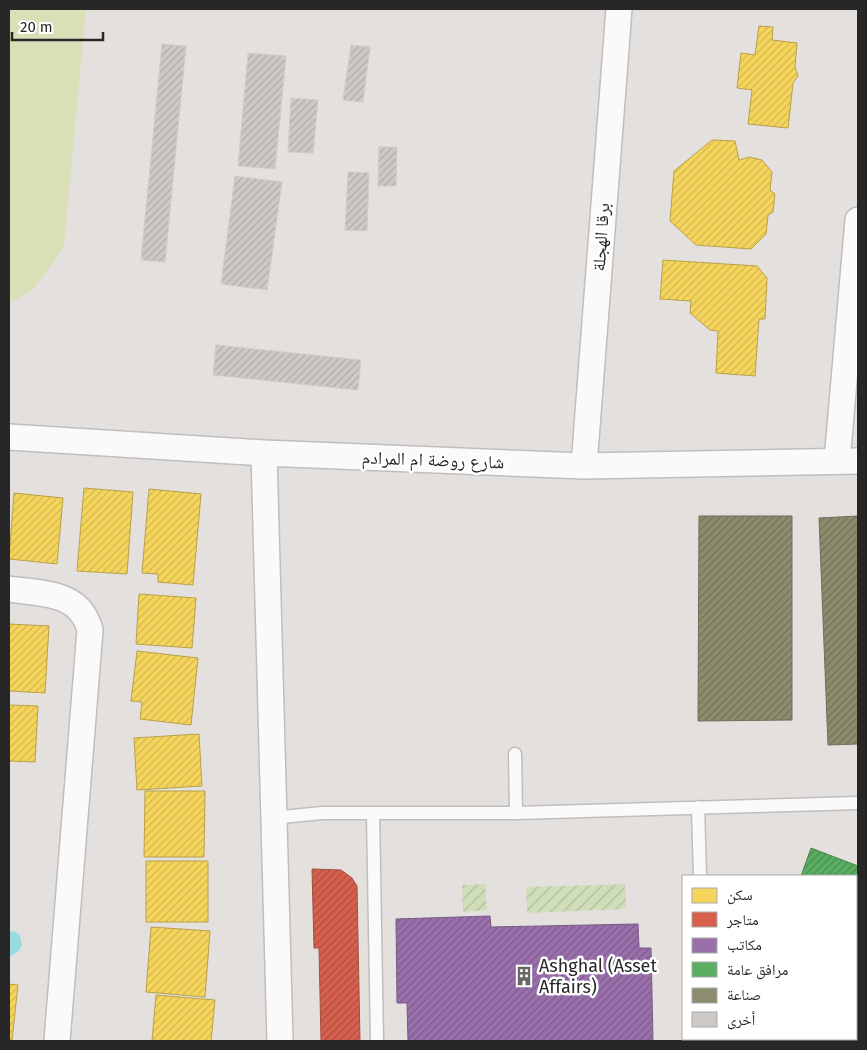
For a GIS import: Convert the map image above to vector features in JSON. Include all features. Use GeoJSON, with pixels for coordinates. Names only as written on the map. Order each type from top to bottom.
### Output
{"type":"FeatureCollection","features":[{"type":"Feature","properties":{"kind":"street","name":"برقا الهجلة"},"geometry":{"type":"LineString","coordinates":[[584,466],[619,9]]}},
{"type":"Feature","properties":{"kind":"street"},"geometry":{"type":"LineString","coordinates":[[847,461],[858,220]]}},
{"type":"Feature","properties":{"kind":"street","name":"شارع روضة ام المرادم"},"geometry":{"type":"LineString","coordinates":[[9,437],[264,453],[584,466],[847,461]]}},
{"type":"Feature","properties":{"kind":"street"},"geometry":{"type":"LineString","coordinates":[[264,453],[272,818],[280,1041]]}},
{"type":"Feature","properties":{"kind":"street"},"geometry":{"type":"LineString","coordinates":[[9,589],[70,601],[80,608],[87,618],[90,630],[57,1041]]}},
{"type":"Feature","properties":{"kind":"lane"},"geometry":{"type":"LineString","coordinates":[[515,754],[516,812]]}},
{"type":"Feature","properties":{"kind":"lane"},"geometry":{"type":"LineString","coordinates":[[272,818],[322,813],[516,812],[858,803]]}},
{"type":"Feature","properties":{"kind":"lane"},"geometry":{"type":"LineString","coordinates":[[698,807],[700,875]]}},
{"type":"Feature","properties":{"kind":"lane"},"geometry":{"type":"LineString","coordinates":[[373,813],[376,1041]]}},
{"type":"Feature","properties":{"kind":"green space"},"geometry":{"type":"Polygon","coordinates":[[[9,9],[86,9],[64,246],[34,289],[9,303],[9,9]]]}},
{"type":"Feature","properties":{"kind":"green space"},"geometry":{"type":"Polygon","coordinates":[[[485,884],[487,910],[463,912],[462,885],[485,884]]]}},
{"type":"Feature","properties":{"kind":"green space"},"geometry":{"type":"Polygon","coordinates":[[[625,884],[626,909],[527,913],[526,887],[625,884]]]}},
{"type":"Feature","properties":{"kind":"green space"},"geometry":{"type":"Polygon","coordinates":[[[731,1040],[850,1040],[841,1041],[731,1040]]]}},
{"type":"Feature","properties":{"kind":"water"},"geometry":{"type":"Polygon","coordinates":[[[14,931],[20,935],[22,945],[19,951],[9,957],[9,932],[14,931]]]}},
{"type":"Feature","properties":{"kind":"building: سكن"},"geometry":{"type":"Polygon","coordinates":[[[759,26],[773,27],[772,40],[797,43],[795,67],[798,76],[793,83],[788,128],[748,124],[752,90],[737,88],[741,53],[755,55],[759,26]]]}},
{"type":"Feature","properties":{"kind":"building: سكن"},"geometry":{"type":"Polygon","coordinates":[[[712,140],[735,141],[739,160],[749,157],[762,160],[772,172],[770,190],[775,194],[773,212],[768,215],[766,234],[751,249],[696,245],[670,221],[674,171],[712,140]]]}},
{"type":"Feature","properties":{"kind":"building: سكن"},"geometry":{"type":"Polygon","coordinates":[[[663,260],[757,266],[767,278],[765,319],[759,319],[755,376],[716,373],[718,331],[710,330],[690,313],[691,301],[660,299],[663,260]]]}},
{"type":"Feature","properties":{"kind":"building: سكن"},"geometry":{"type":"Polygon","coordinates":[[[84,488],[133,492],[127,574],[77,571],[84,488]]]}},
{"type":"Feature","properties":{"kind":"building: سكن"},"geometry":{"type":"Polygon","coordinates":[[[149,489],[201,494],[193,585],[158,582],[158,574],[142,573],[149,489]]]}},
{"type":"Feature","properties":{"kind":"building: سكن"},"geometry":{"type":"Polygon","coordinates":[[[14,493],[63,498],[57,564],[9,559],[14,493]]]}},
{"type":"Feature","properties":{"kind":"building: سكن"},"geometry":{"type":"Polygon","coordinates":[[[139,594],[196,598],[192,648],[136,644],[139,594]]]}},
{"type":"Feature","properties":{"kind":"building: سكن"},"geometry":{"type":"Polygon","coordinates":[[[9,624],[49,626],[45,693],[9,691],[9,624]]]}},
{"type":"Feature","properties":{"kind":"building: سكن"},"geometry":{"type":"Polygon","coordinates":[[[137,651],[198,658],[191,725],[140,719],[142,702],[131,701],[137,651]]]}},
{"type":"Feature","properties":{"kind":"building: سكن"},"geometry":{"type":"Polygon","coordinates":[[[9,705],[38,706],[35,762],[9,761],[9,705]]]}},
{"type":"Feature","properties":{"kind":"building: سكن"},"geometry":{"type":"Polygon","coordinates":[[[199,734],[202,786],[137,790],[134,738],[199,734]]]}},
{"type":"Feature","properties":{"kind":"building: سكن"},"geometry":{"type":"Polygon","coordinates":[[[145,791],[205,791],[204,857],[144,857],[145,791]]]}},
{"type":"Feature","properties":{"kind":"building: سكن"},"geometry":{"type":"Polygon","coordinates":[[[146,861],[208,861],[208,922],[146,922],[146,861]]]}},
{"type":"Feature","properties":{"kind":"building: سكن"},"geometry":{"type":"Polygon","coordinates":[[[151,927],[210,931],[205,997],[146,992],[151,927]]]}},
{"type":"Feature","properties":{"kind":"building: سكن"},"geometry":{"type":"Polygon","coordinates":[[[9,984],[18,985],[12,1040],[9,1040],[9,984]]]}},
{"type":"Feature","properties":{"kind":"building: سكن"},"geometry":{"type":"Polygon","coordinates":[[[156,995],[215,1000],[211,1041],[152,1041],[156,995]]]}},
{"type":"Feature","properties":{"kind":"building: متاجر"},"geometry":{"type":"Polygon","coordinates":[[[312,869],[341,870],[352,878],[357,886],[360,1041],[321,1041],[319,948],[314,948],[312,869]]]}},
{"type":"Feature","properties":{"kind":"building: مكاتب","name":"Ashghal (Asset Affairs)"},"geometry":{"type":"Polygon","coordinates":[[[490,916],[491,927],[638,924],[639,948],[651,948],[653,1041],[408,1041],[407,1003],[397,1003],[396,919],[490,916]]]}},
{"type":"Feature","properties":{"kind":"building: مرافق عامة"},"geometry":{"type":"Polygon","coordinates":[[[811,848],[858,866],[857,930],[857,875],[801,875],[811,848]]]}},
{"type":"Feature","properties":{"kind":"building: صناعة"},"geometry":{"type":"Polygon","coordinates":[[[699,516],[792,516],[792,720],[698,721],[699,516]]]}},
{"type":"Feature","properties":{"kind":"building: صناعة"},"geometry":{"type":"Polygon","coordinates":[[[858,516],[858,744],[828,745],[819,518],[858,516]]]}},
{"type":"Feature","properties":{"kind":"building: أخرى"},"geometry":{"type":"Polygon","coordinates":[[[162,44],[186,46],[165,262],[141,260],[162,44]]]}},
{"type":"Feature","properties":{"kind":"building: أخرى"},"geometry":{"type":"Polygon","coordinates":[[[351,45],[370,47],[363,102],[343,100],[351,45]]]}},
{"type":"Feature","properties":{"kind":"building: أخرى"},"geometry":{"type":"Polygon","coordinates":[[[248,53],[286,56],[275,169],[238,166],[248,53]]]}},
{"type":"Feature","properties":{"kind":"building: أخرى"},"geometry":{"type":"Polygon","coordinates":[[[291,98],[318,100],[313,153],[288,152],[291,98]]]}},
{"type":"Feature","properties":{"kind":"building: أخرى"},"geometry":{"type":"Polygon","coordinates":[[[379,147],[397,147],[396,186],[378,186],[379,147]]]}},
{"type":"Feature","properties":{"kind":"building: أخرى"},"geometry":{"type":"Polygon","coordinates":[[[348,172],[369,173],[367,231],[345,230],[348,172]]]}},
{"type":"Feature","properties":{"kind":"building: أخرى"},"geometry":{"type":"Polygon","coordinates":[[[235,176],[282,182],[267,290],[221,284],[235,176]]]}},
{"type":"Feature","properties":{"kind":"building: أخرى"},"geometry":{"type":"Polygon","coordinates":[[[216,345],[361,360],[358,390],[213,375],[216,345]]]}},
{"type":"Feature","properties":{"kind":"place","name":"Ashghal (Asset Affairs)"},"geometry":{"type":"Point","coordinates":[524,976]}}]}
